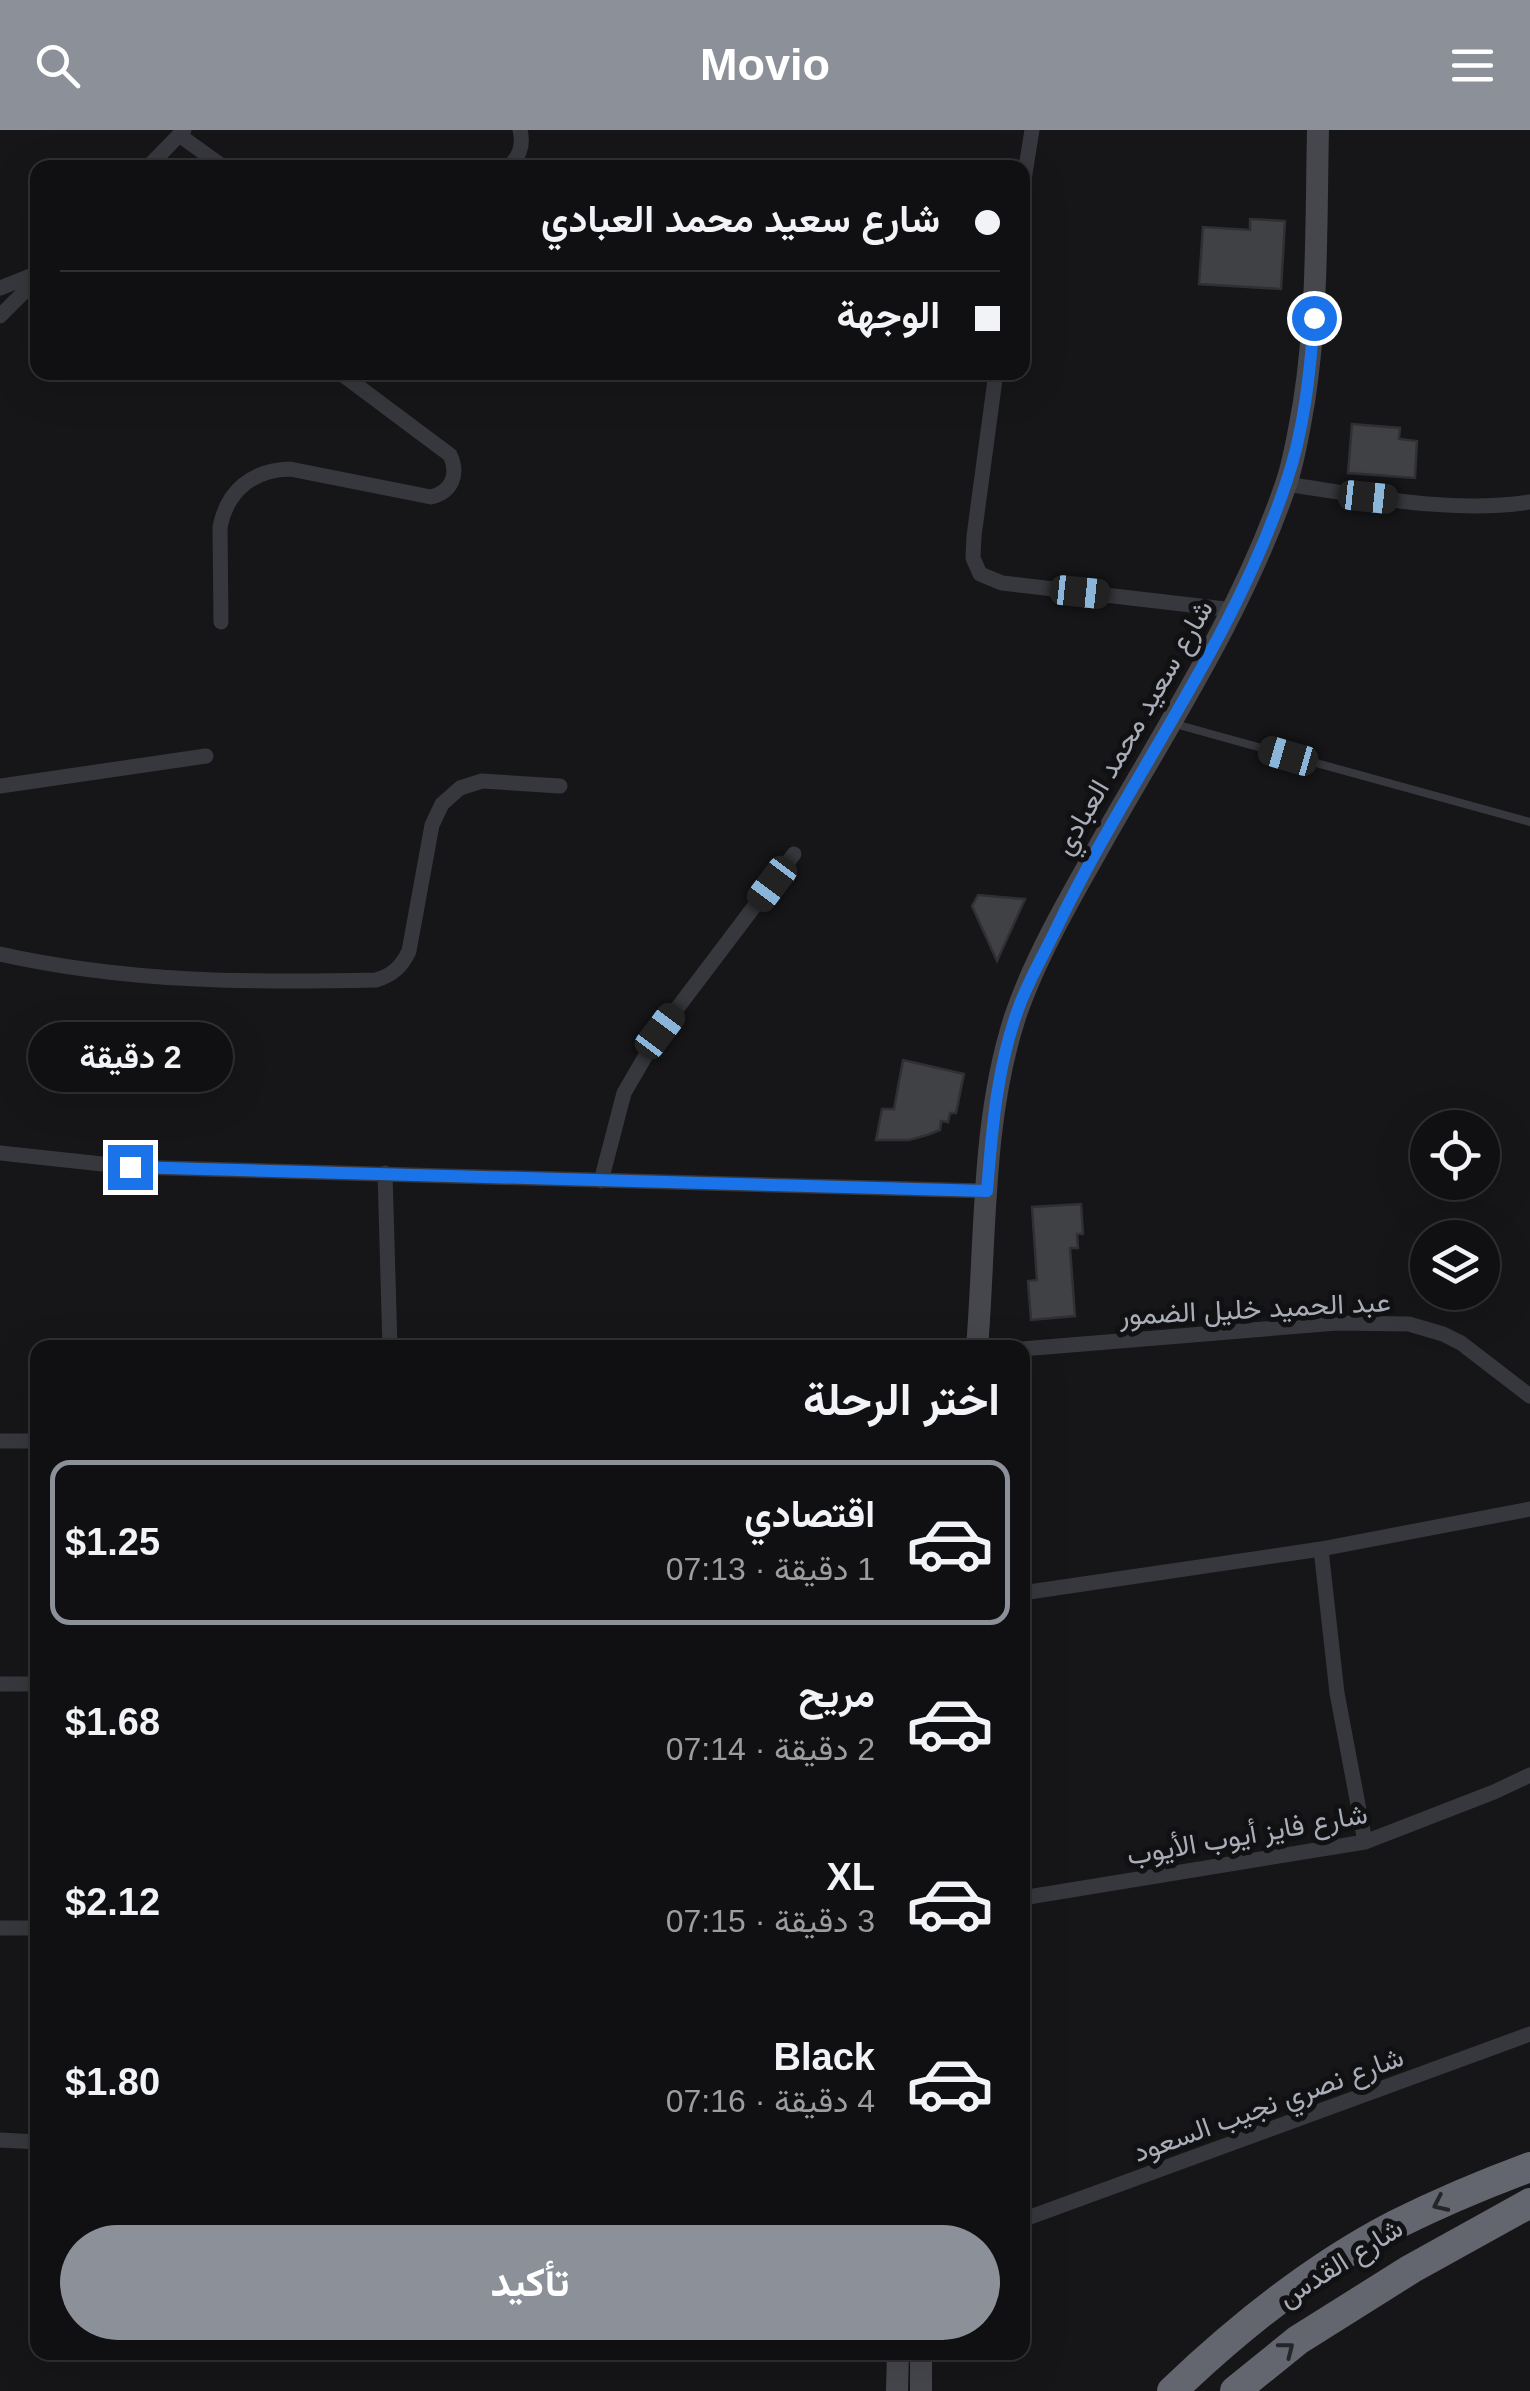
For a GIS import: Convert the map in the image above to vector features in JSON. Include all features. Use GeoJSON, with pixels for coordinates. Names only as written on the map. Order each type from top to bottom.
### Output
{"type":"FeatureCollection","features":[{"type":"Feature","properties":{"kind":"highway","name":"شارع القدس"},"geometry":{"type":"LineString","coordinates":[[1172,2391],[1219,2346],[1314,2274],[1420,2213],[1530,2167]]}},
{"type":"Feature","properties":{"kind":"highway","name":"شارع القدس"},"geometry":{"type":"LineString","coordinates":[[1235,2391],[1298,2340],[1411,2269],[1526,2207]]}},
{"type":"Feature","properties":{"kind":"highway"},"geometry":{"type":"LineString","coordinates":[[1314,2274],[1329,2275],[1341,2284],[1346,2298],[1344,2312]]}},
{"type":"Feature","properties":{"kind":"street"},"geometry":{"type":"LineString","coordinates":[[514,160],[522,144],[520,130]]}},
{"type":"Feature","properties":{"kind":"street"},"geometry":{"type":"LineString","coordinates":[[1027,160],[1032,130]]}},
{"type":"Feature","properties":{"kind":"street","name":"شارع سعيد محمد العبادي"},"geometry":{"type":"LineString","coordinates":[[978,1340],[987,1191],[1000,1080],[1021,1001],[1070,900],[1234,610],[1286,484],[1312,348],[1318,130]]}},
{"type":"Feature","properties":{"kind":"street"},"geometry":{"type":"LineString","coordinates":[[155,160],[182,132],[215,160]]}},
{"type":"Feature","properties":{"kind":"street"},"geometry":{"type":"LineString","coordinates":[[0,288],[30,279]]}},
{"type":"Feature","properties":{"kind":"street"},"geometry":{"type":"LineString","coordinates":[[0,316],[30,284]]}},
{"type":"Feature","properties":{"kind":"street"},"geometry":{"type":"LineString","coordinates":[[221,622],[222,516],[232,496],[250,479],[290,470],[430,498],[439,496],[451,484],[455,469],[450,455],[350,380]]}},
{"type":"Feature","properties":{"kind":"street"},"geometry":{"type":"LineString","coordinates":[[995,380],[974,536],[973,558],[980,574],[1002,583],[1234,610]]}},
{"type":"Feature","properties":{"kind":"street"},"geometry":{"type":"LineString","coordinates":[[1286,484],[1446,505],[1530,502]]}},
{"type":"Feature","properties":{"kind":"street"},"geometry":{"type":"LineString","coordinates":[[0,786],[206,756]]}},
{"type":"Feature","properties":{"kind":"street"},"geometry":{"type":"LineString","coordinates":[[0,954],[74,968],[176,979],[376,980],[394,972],[409,950],[432,825],[442,804],[460,788],[482,781],[560,786]]}},
{"type":"Feature","properties":{"kind":"street"},"geometry":{"type":"LineString","coordinates":[[601,1181],[624,1093],[660,1031],[794,854]]}},
{"type":"Feature","properties":{"kind":"street"},"geometry":{"type":"LineString","coordinates":[[0,1153],[130,1167],[987,1191]]}},
{"type":"Feature","properties":{"kind":"street"},"geometry":{"type":"LineString","coordinates":[[385,1173],[390,1340]]}},
{"type":"Feature","properties":{"kind":"street","name":"عبد الحميد خليل الضمور"},"geometry":{"type":"LineString","coordinates":[[1030,1348],[1337,1323],[1409,1324],[1460,1343],[1530,1396]]}},
{"type":"Feature","properties":{"kind":"street"},"geometry":{"type":"LineString","coordinates":[[0,1440],[30,1441]]}},
{"type":"Feature","properties":{"kind":"street"},"geometry":{"type":"LineString","coordinates":[[1030,1593],[1321,1548],[1530,1509]]}},
{"type":"Feature","properties":{"kind":"street"},"geometry":{"type":"LineString","coordinates":[[1321,1548],[1336,1692],[1366,1842]]}},
{"type":"Feature","properties":{"kind":"street"},"geometry":{"type":"LineString","coordinates":[[0,1684],[30,1684]]}},
{"type":"Feature","properties":{"kind":"street","name":"شارع فايز أيوب الأيوب"},"geometry":{"type":"LineString","coordinates":[[1030,1897],[1366,1842],[1530,1775]]}},
{"type":"Feature","properties":{"kind":"street"},"geometry":{"type":"LineString","coordinates":[[0,1928],[30,1928]]}},
{"type":"Feature","properties":{"kind":"street","name":"شارع نصري نجيب السعود"},"geometry":{"type":"LineString","coordinates":[[1030,2217],[1530,2034]]}},
{"type":"Feature","properties":{"kind":"street"},"geometry":{"type":"LineString","coordinates":[[0,2140],[30,2142]]}},
{"type":"Feature","properties":{"kind":"street"},"geometry":{"type":"LineString","coordinates":[[897,2391],[898,2360]]}},
{"type":"Feature","properties":{"kind":"street"},"geometry":{"type":"LineString","coordinates":[[921,2360],[921,2391]]}},
{"type":"Feature","properties":{"kind":"lane"},"geometry":{"type":"LineString","coordinates":[[1170,723],[1530,822]]}},
{"type":"Feature","properties":{"kind":"building"},"geometry":{"type":"Polygon","coordinates":[[[1250,219],[1285,221],[1281,289],[1199,284],[1203,227],[1250,230],[1250,219]]]}},
{"type":"Feature","properties":{"kind":"building"},"geometry":{"type":"Polygon","coordinates":[[[1352,424],[1400,428],[1399,439],[1417,441],[1415,478],[1348,473],[1352,424]]]}},
{"type":"Feature","properties":{"kind":"building"},"geometry":{"type":"Polygon","coordinates":[[[978,895],[1025,899],[997,961],[972,906],[978,895]]]}},
{"type":"Feature","properties":{"kind":"building"},"geometry":{"type":"Polygon","coordinates":[[[903,1060],[964,1074],[956,1113],[950,1113],[948,1122],[941,1121],[940,1130],[927,1135],[909,1140],[876,1140],[882,1109],[894,1109],[903,1060]]]}},
{"type":"Feature","properties":{"kind":"building"},"geometry":{"type":"Polygon","coordinates":[[[1081,1204],[1083,1234],[1077,1234],[1078,1248],[1070,1248],[1075,1316],[1031,1320],[1028,1281],[1037,1280],[1032,1207],[1081,1204]]]}},
{"type":"Feature","properties":{"kind":"route"},"geometry":{"type":"LineString","coordinates":[[130,1167],[987,1191],[1000,1080],[1021,1001],[1127,796],[1202,672],[1260,551],[1294,453],[1314,318]]}}]}
